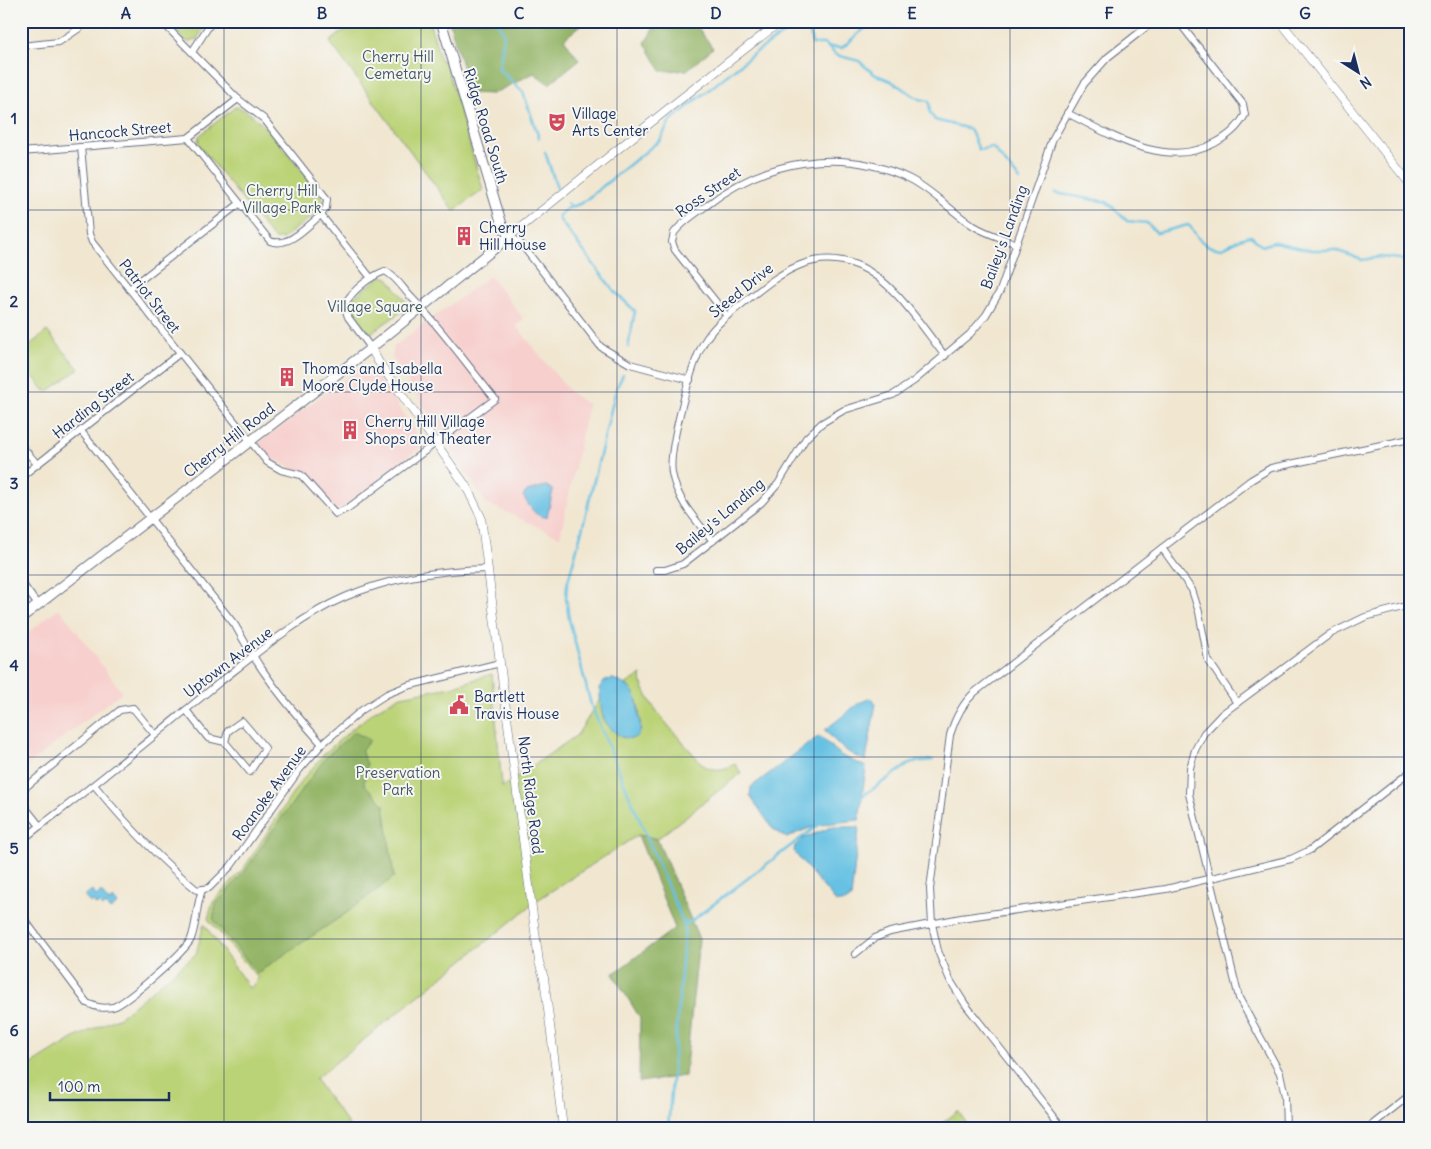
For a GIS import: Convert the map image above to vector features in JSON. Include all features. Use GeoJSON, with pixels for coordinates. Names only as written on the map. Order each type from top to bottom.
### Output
{"type":"FeatureCollection","features":[{"type":"Feature","properties":{"kind":"main road","name":"Ridge Road South"},"geometry":{"type":"LineString","coordinates":[[441,21],[503,228],[510,236]]}},
{"type":"Feature","properties":{"kind":"main road","name":"Cherry Hill Road"},"geometry":{"type":"LineString","coordinates":[[21,618],[371,348],[510,236]]}},
{"type":"Feature","properties":{"kind":"street"},"geometry":{"type":"LineString","coordinates":[[21,46],[59,42],[90,21]]}},
{"type":"Feature","properties":{"kind":"street"},"geometry":{"type":"LineString","coordinates":[[161,21],[238,99],[264,119],[328,199],[326,208],[321,215],[287,242],[279,244],[270,241],[188,138]]}},
{"type":"Feature","properties":{"kind":"street"},"geometry":{"type":"LineString","coordinates":[[192,52],[212,21]]}},
{"type":"Feature","properties":{"kind":"street","name":"Cherry Hill Road"},"geometry":{"type":"LineString","coordinates":[[510,236],[781,21]]}},
{"type":"Feature","properties":{"kind":"street","name":"Bailey's Landing"},"geometry":{"type":"LineString","coordinates":[[656,570],[665,570],[683,564],[769,495],[806,438],[822,423],[844,410],[893,395],[964,340],[986,315],[1000,291],[1053,139],[1067,112],[1084,84],[1108,57],[1154,21]]}},
{"type":"Feature","properties":{"kind":"street"},"geometry":{"type":"LineString","coordinates":[[1067,112],[1111,135],[1164,153],[1187,154],[1210,146],[1229,136],[1245,115],[1243,104],[1178,21]]}},
{"type":"Feature","properties":{"kind":"street"},"geometry":{"type":"LineString","coordinates":[[1280,21],[1410,184]]}},
{"type":"Feature","properties":{"kind":"street","name":"Hancock Street"},"geometry":{"type":"LineString","coordinates":[[21,152],[188,138],[238,99]]}},
{"type":"Feature","properties":{"kind":"street","name":"Patriot Street"},"geometry":{"type":"LineString","coordinates":[[81,147],[89,234],[92,242],[267,462],[281,470],[302,475],[336,514],[348,508],[435,442]]}},
{"type":"Feature","properties":{"kind":"street","name":"Ross Street"},"geometry":{"type":"LineString","coordinates":[[727,316],[677,254],[673,246],[672,237],[677,229],[727,190],[774,168],[800,162],[833,160],[883,168],[931,191],[975,227],[1016,244]]}},
{"type":"Feature","properties":{"kind":"street"},"geometry":{"type":"LineString","coordinates":[[129,289],[239,204]]}},
{"type":"Feature","properties":{"kind":"street"},"geometry":{"type":"LineString","coordinates":[[321,215],[371,278]]}},
{"type":"Feature","properties":{"kind":"street"},"geometry":{"type":"LineString","coordinates":[[510,236],[522,245],[601,347],[630,364],[690,380]]}},
{"type":"Feature","properties":{"kind":"street","name":"Steed Drive"},"geometry":{"type":"LineString","coordinates":[[713,540],[682,501],[675,485],[671,466],[672,445],[690,380],[704,342],[727,316],[792,267],[814,260],[851,263],[874,274],[888,286],[945,356]]}},
{"type":"Feature","properties":{"kind":"street"},"geometry":{"type":"LineString","coordinates":[[371,348],[348,317],[344,305],[349,295],[371,278],[385,271],[394,276],[422,307],[494,399],[448,436],[435,442]]}},
{"type":"Feature","properties":{"kind":"street","name":"North Ridge Road"},"geometry":{"type":"LineString","coordinates":[[371,348],[378,362],[435,442],[478,508],[488,568],[539,962],[544,978],[563,1128]]}},
{"type":"Feature","properties":{"kind":"street","name":"Harding Street"},"geometry":{"type":"LineString","coordinates":[[21,476],[180,353]]}},
{"type":"Feature","properties":{"kind":"street"},"geometry":{"type":"LineString","coordinates":[[81,431],[235,625],[252,657],[285,703],[322,744]]}},
{"type":"Feature","properties":{"kind":"street"},"geometry":{"type":"LineString","coordinates":[[1063,1128],[957,992],[938,951],[932,924],[930,889],[950,735],[961,708],[976,692],[1162,548],[1251,480],[1271,468],[1410,439]]}},
{"type":"Feature","properties":{"kind":"street"},"geometry":{"type":"LineString","coordinates":[[21,445],[37,464]]}},
{"type":"Feature","properties":{"kind":"street"},"geometry":{"type":"LineString","coordinates":[[1162,548],[1192,590],[1199,612],[1208,660],[1237,703]]}},
{"type":"Feature","properties":{"kind":"street","name":"Uptown Avenue"},"geometry":{"type":"LineString","coordinates":[[21,840],[95,786],[252,657],[314,614],[364,589],[410,576],[488,568]]}},
{"type":"Feature","properties":{"kind":"street"},"geometry":{"type":"LineString","coordinates":[[21,582],[38,605]]}},
{"type":"Feature","properties":{"kind":"street"},"geometry":{"type":"LineString","coordinates":[[1286,1128],[1285,1096],[1280,1073],[1239,998],[1189,794],[1190,768],[1195,750],[1204,732],[1237,703],[1330,634],[1365,617],[1410,605]]}},
{"type":"Feature","properties":{"kind":"street","name":"Roanoke Avenue"},"geometry":{"type":"LineString","coordinates":[[202,890],[209,888],[231,866],[300,769],[322,744],[362,710],[387,694],[407,686],[500,663]]}},
{"type":"Feature","properties":{"kind":"street"},"geometry":{"type":"LineString","coordinates":[[21,791],[120,710],[133,708],[156,735]]}},
{"type":"Feature","properties":{"kind":"street"},"geometry":{"type":"LineString","coordinates":[[186,710],[208,738],[225,742],[250,772],[265,748],[242,721],[228,731],[225,742]]}},
{"type":"Feature","properties":{"kind":"street"},"geometry":{"type":"LineString","coordinates":[[854,954],[875,938],[890,932],[1129,895],[1210,879],[1291,859],[1310,850],[1410,772]]}},
{"type":"Feature","properties":{"kind":"street"},"geometry":{"type":"LineString","coordinates":[[21,915],[87,1003],[97,1008],[114,1006],[168,964],[185,948],[192,934],[198,900],[202,890],[197,890],[148,846],[95,786]]}},
{"type":"Feature","properties":{"kind":"street"},"geometry":{"type":"LineString","coordinates":[[21,802],[40,826]]}},
{"type":"Feature","properties":{"kind":"street"},"geometry":{"type":"LineString","coordinates":[[1368,1128],[1410,1095]]}},
{"type":"Feature","properties":{"kind":"shaded area"},"geometry":{"type":"Polygon","coordinates":[[[490,276],[524,319],[516,326],[571,393],[588,405],[560,537],[486,503],[392,357],[394,346],[490,276]]]}},
{"type":"Feature","properties":{"kind":"shaded area"},"geometry":{"type":"Polygon","coordinates":[[[360,367],[369,367],[379,376],[423,445],[339,510],[334,509],[308,476],[269,457],[260,448],[260,442],[360,367]]]}},
{"type":"Feature","properties":{"kind":"shaded area"},"geometry":{"type":"Polygon","coordinates":[[[59,608],[122,692],[21,770],[21,638],[59,608]]]}},
{"type":"Feature","properties":{"kind":"green space"},"geometry":{"type":"Polygon","coordinates":[[[166,21],[208,21],[197,39],[190,42],[185,41],[166,21]]]}},
{"type":"Feature","properties":{"kind":"green space","name":"Cherry Hill Cemetary"},"geometry":{"type":"Polygon","coordinates":[[[355,21],[429,21],[441,61],[445,60],[483,190],[454,211],[330,42],[355,21]]]}},
{"type":"Feature","properties":{"kind":"green space"},"geometry":{"type":"Polygon","coordinates":[[[449,21],[586,21],[564,39],[579,60],[549,84],[534,73],[492,94],[470,93],[449,21]]]}},
{"type":"Feature","properties":{"kind":"green space"},"geometry":{"type":"Polygon","coordinates":[[[654,21],[693,21],[713,48],[687,70],[661,71],[645,43],[656,24],[654,21]]]}},
{"type":"Feature","properties":{"kind":"green space","name":"Cherry Hill Village Park"},"geometry":{"type":"Polygon","coordinates":[[[235,107],[244,110],[256,118],[282,146],[324,199],[323,208],[282,239],[274,239],[198,144],[199,136],[235,107]]]}},
{"type":"Feature","properties":{"kind":"green space","name":"Village Square"},"geometry":{"type":"Polygon","coordinates":[[[381,276],[388,278],[406,302],[404,310],[371,333],[367,332],[348,305],[349,301],[381,276]]]}},
{"type":"Feature","properties":{"kind":"green space"},"geometry":{"type":"Polygon","coordinates":[[[47,331],[79,369],[48,391],[44,390],[21,361],[21,352],[47,331]]]}},
{"type":"Feature","properties":{"kind":"green space","name":"Preservation Park"},"geometry":{"type":"Polygon","coordinates":[[[492,674],[502,787],[577,735],[601,698],[604,718],[622,738],[641,729],[637,700],[626,684],[641,675],[643,685],[655,709],[702,764],[706,767],[718,769],[727,768],[735,764],[741,773],[657,839],[638,835],[539,899],[315,1079],[351,1128],[21,1128],[21,1071],[76,1037],[120,1017],[196,954],[204,924],[250,989],[258,978],[208,919],[213,902],[244,868],[299,784],[325,753],[376,710],[401,696],[451,687],[492,674]]]}},
{"type":"Feature","properties":{"kind":"green space"},"geometry":{"type":"Polygon","coordinates":[[[354,732],[370,740],[361,751],[367,764],[364,784],[384,804],[394,877],[345,914],[257,973],[213,919],[216,904],[246,870],[326,757],[354,732]]]}},
{"type":"Feature","properties":{"kind":"green space"},"geometry":{"type":"Polygon","coordinates":[[[638,835],[657,839],[699,939],[685,1076],[639,1082],[640,1018],[613,974],[675,928],[638,835]]]}},
{"type":"Feature","properties":{"kind":"green space"},"geometry":{"type":"Polygon","coordinates":[[[958,1111],[970,1128],[936,1128],[958,1111]]]}},
{"type":"Feature","properties":{"kind":"water"},"geometry":{"type":"Polygon","coordinates":[[[546,486],[553,490],[547,517],[543,517],[530,507],[523,496],[527,491],[546,486]]]}},
{"type":"Feature","properties":{"kind":"water"},"geometry":{"type":"Polygon","coordinates":[[[613,679],[626,685],[636,697],[640,728],[638,735],[634,738],[629,739],[619,735],[606,723],[603,716],[599,688],[605,680],[613,679]]]}},
{"type":"Feature","properties":{"kind":"water"},"geometry":{"type":"Polygon","coordinates":[[[871,698],[876,703],[866,760],[843,748],[825,730],[859,703],[871,698]]]}},
{"type":"Feature","properties":{"kind":"water"},"geometry":{"type":"Polygon","coordinates":[[[819,736],[842,756],[866,767],[859,820],[814,827],[787,838],[773,829],[750,796],[751,787],[819,736]]]}},
{"type":"Feature","properties":{"kind":"water"},"geometry":{"type":"Polygon","coordinates":[[[832,827],[859,827],[851,898],[845,902],[836,902],[794,852],[795,846],[804,838],[832,827]]]}},
{"type":"Feature","properties":{"kind":"water"},"geometry":{"type":"Polygon","coordinates":[[[92,890],[96,896],[101,892],[109,902],[114,899],[118,904],[110,910],[106,905],[103,907],[99,903],[96,905],[93,901],[90,903],[84,896],[92,890]]]}},
{"type":"Feature","properties":{"kind":"waterway"},"geometry":{"type":"LineString","coordinates":[[496,21],[504,33],[499,69],[523,92],[539,138]]}},
{"type":"Feature","properties":{"kind":"waterway"},"geometry":{"type":"LineString","coordinates":[[830,47],[842,48],[873,21]]}},
{"type":"Feature","properties":{"kind":"waterway"},"geometry":{"type":"LineString","coordinates":[[628,347],[635,311],[614,291],[559,219],[559,216],[566,209],[582,203],[660,140],[670,121],[752,55],[794,27],[810,33],[812,44],[825,44],[836,55],[859,61],[874,74],[891,81],[919,99],[929,101],[930,113],[935,120],[970,129],[979,150],[992,147],[1020,180]]}},
{"type":"Feature","properties":{"kind":"waterway"},"geometry":{"type":"LineString","coordinates":[[545,152],[557,188]]}},
{"type":"Feature","properties":{"kind":"waterway"},"geometry":{"type":"LineString","coordinates":[[1055,193],[1107,202],[1127,221],[1147,223],[1157,233],[1188,225],[1200,240],[1208,246],[1215,248],[1221,248],[1251,236],[1262,246],[1274,242],[1311,250],[1336,250],[1362,260],[1381,257],[1400,259],[1410,264]]}},
{"type":"Feature","properties":{"kind":"waterway"},"geometry":{"type":"LineString","coordinates":[[567,203],[571,206]]}},
{"type":"Feature","properties":{"kind":"waterway"},"geometry":{"type":"LineString","coordinates":[[623,375],[616,389],[567,585],[566,598],[569,619],[591,705],[685,927],[668,1128]]}},
{"type":"Feature","properties":{"kind":"waterway"},"geometry":{"type":"LineString","coordinates":[[861,797],[912,762],[933,760]]}},
{"type":"Feature","properties":{"kind":"waterway"},"geometry":{"type":"LineString","coordinates":[[684,924],[690,922],[821,823]]}},
{"type":"Feature","properties":{"kind":"place","name":"Village Arts Center"},"geometry":{"type":"Point","coordinates":[557,122]}},
{"type":"Feature","properties":{"kind":"place","name":"Cherry Hill House"},"geometry":{"type":"Point","coordinates":[464,236]}},
{"type":"Feature","properties":{"kind":"place","name":"Thomas and Isabella Moore Clyde House"},"geometry":{"type":"Point","coordinates":[287,377]}},
{"type":"Feature","properties":{"kind":"place","name":"Cherry Hill Village Shops and Theater"},"geometry":{"type":"Point","coordinates":[350,430]}},
{"type":"Feature","properties":{"kind":"place","name":"Bartlett Travis House"},"geometry":{"type":"Point","coordinates":[459,705]}}]}
